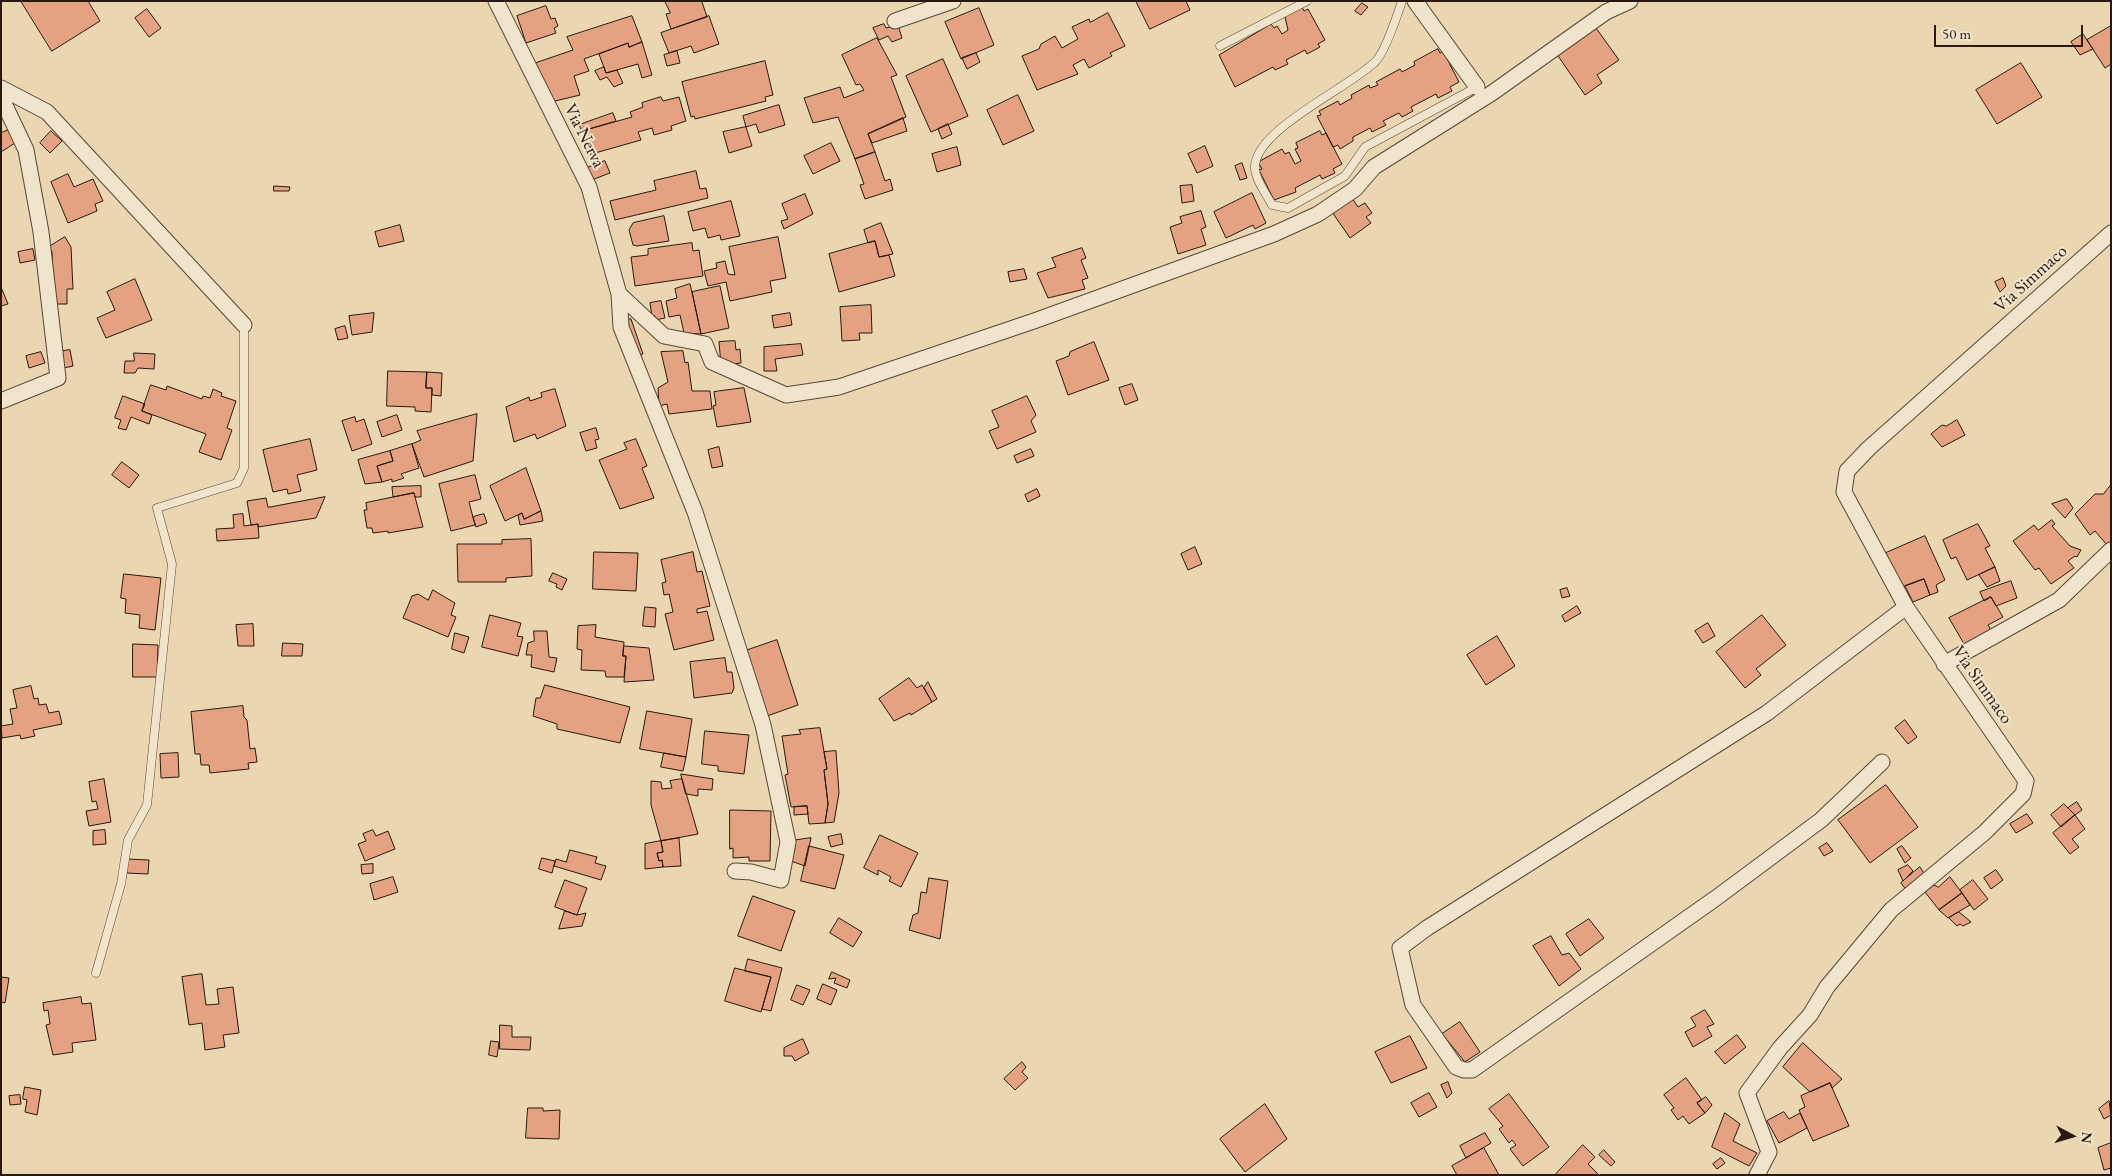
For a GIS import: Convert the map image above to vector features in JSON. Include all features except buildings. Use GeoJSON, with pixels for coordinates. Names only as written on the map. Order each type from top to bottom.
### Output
{"type":"FeatureCollection","features":[{"type":"Feature","properties":{"kind":"street"},"geometry":{"type":"LineString","coordinates":[[895,22],[953,1]]}},
{"type":"Feature","properties":{"kind":"street"},"geometry":{"type":"LineString","coordinates":[[1415,1],[1477,87]]}},
{"type":"Feature","properties":{"kind":"street"},"geometry":{"type":"LineString","coordinates":[[619,294],[664,336],[705,344],[712,362],[786,395],[840,387],[1090,301],[1274,234],[1318,214],[1355,189],[1374,167],[1492,93],[1606,12],[1630,1]]}},
{"type":"Feature","properties":{"kind":"street","name":"Via Nerva"},"geometry":{"type":"LineString","coordinates":[[501,3],[588,187],[619,294],[621,327],[694,512],[763,724],[788,842],[781,880],[751,872],[735,871]]}},
{"type":"Feature","properties":{"kind":"street"},"geometry":{"type":"LineString","coordinates":[[1,88],[47,112],[244,325]]}},
{"type":"Feature","properties":{"kind":"street"},"geometry":{"type":"LineString","coordinates":[[1,97],[26,150],[41,232],[58,378],[1,401]]}},
{"type":"Feature","properties":{"kind":"street","name":"Via Simmaco"},"geometry":{"type":"LineString","coordinates":[[1757,1175],[1769,1152],[1747,1093],[1780,1048],[1810,1015],[1827,987],[1892,910],[1984,833],[2023,794],[2026,781],[1906,607],[1844,492],[1847,471],[1869,448],[2111,233]]}},
{"type":"Feature","properties":{"kind":"street"},"geometry":{"type":"LineString","coordinates":[[1944,664],[2059,600],[2111,550]]}},
{"type":"Feature","properties":{"kind":"street"},"geometry":{"type":"LineString","coordinates":[[1882,762],[1821,820],[1716,898],[1472,1070],[1456,1067],[1413,1005],[1400,948],[1427,928],[1767,713],[1906,607]]}},
{"type":"Feature","properties":{"kind":"lane"},"geometry":{"type":"LineString","coordinates":[[1220,46],[1308,1]]}},
{"type":"Feature","properties":{"kind":"lane"},"geometry":{"type":"LineString","coordinates":[[1402,1],[1395,21],[1376,60],[1269,138],[1256,157],[1256,174],[1272,205],[1288,208],[1345,176],[1365,147],[1477,87]]}},
{"type":"Feature","properties":{"kind":"lane"},"geometry":{"type":"LineString","coordinates":[[96,973],[121,884],[128,840],[147,805],[172,564],[156,508],[237,483],[244,468],[244,325]]}}]}
